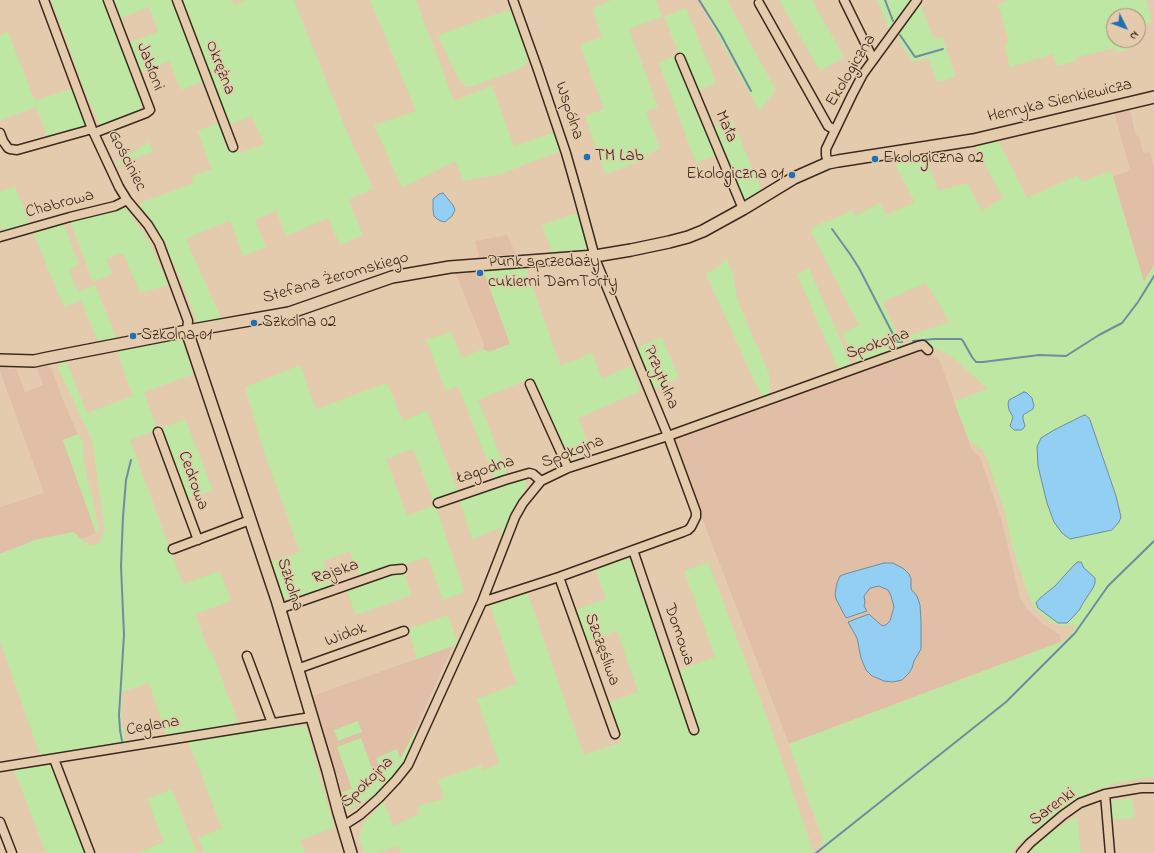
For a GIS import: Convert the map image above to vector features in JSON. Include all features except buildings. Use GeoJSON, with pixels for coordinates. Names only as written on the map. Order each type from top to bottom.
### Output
{"type":"FeatureCollection","features":[{"type":"Feature","properties":{"kind":"street","name":"Gościniec"},"geometry":{"type":"LineString","coordinates":[[44,0],[93,131],[119,187],[127,200],[148,225],[159,243],[188,321],[187,331]]}},
{"type":"Feature","properties":{"kind":"street","name":"Jabłoni"},"geometry":{"type":"LineString","coordinates":[[93,131],[146,113],[150,110],[108,0]]}},
{"type":"Feature","properties":{"kind":"street","name":"Okrężna"},"geometry":{"type":"LineString","coordinates":[[176,0],[233,147]]}},
{"type":"Feature","properties":{"kind":"street","name":"Wspólna"},"geometry":{"type":"LineString","coordinates":[[513,0],[566,153],[594,256]]}},
{"type":"Feature","properties":{"kind":"street"},"geometry":{"type":"LineString","coordinates":[[844,0],[873,59]]}},
{"type":"Feature","properties":{"kind":"street","name":"Ekologiczna"},"geometry":{"type":"LineString","coordinates":[[828,163],[826,149],[863,74],[917,0]]}},
{"type":"Feature","properties":{"kind":"street"},"geometry":{"type":"LineString","coordinates":[[759,3],[828,126],[835,130]]}},
{"type":"Feature","properties":{"kind":"street","name":"Mała"},"geometry":{"type":"LineString","coordinates":[[680,58],[743,209]]}},
{"type":"Feature","properties":{"kind":"street","name":"Henryka Sienkiewicza"},"geometry":{"type":"LineString","coordinates":[[973,140],[1154,97]]}},
{"type":"Feature","properties":{"kind":"street"},"geometry":{"type":"LineString","coordinates":[[0,133],[8,148],[17,150],[93,131]]}},
{"type":"Feature","properties":{"kind":"street","name":"Stefana Żeromskiego"},"geometry":{"type":"LineString","coordinates":[[0,360],[34,361],[289,313],[392,277],[450,267],[594,256],[680,240],[703,231],[743,209],[800,174],[828,163],[838,160],[973,140]]}},
{"type":"Feature","properties":{"kind":"street","name":"Chabrowa"},"geometry":{"type":"LineString","coordinates":[[0,235],[115,206],[127,200]]}},
{"type":"Feature","properties":{"kind":"street","name":"Przytulna"},"geometry":{"type":"LineString","coordinates":[[594,256],[668,436],[696,512],[694,522],[688,530],[632,550]]}},
{"type":"Feature","properties":{"kind":"street","name":"Szkolna"},"geometry":{"type":"LineString","coordinates":[[187,331],[279,608],[351,853]]}},
{"type":"Feature","properties":{"kind":"street","name":"Spokojna"},"geometry":{"type":"LineString","coordinates":[[343,826],[360,815],[379,798],[396,780],[408,764],[482,602],[522,502],[541,481],[568,468],[668,436],[918,346],[923,345],[928,350]]}},
{"type":"Feature","properties":{"kind":"street"},"geometry":{"type":"LineString","coordinates":[[530,384],[568,468]]}},
{"type":"Feature","properties":{"kind":"street","name":"Cedrowa"},"geometry":{"type":"LineString","coordinates":[[158,432],[198,540]]}},
{"type":"Feature","properties":{"kind":"street","name":"Łagodna"},"geometry":{"type":"LineString","coordinates":[[438,503],[529,473],[533,474],[541,481]]}},
{"type":"Feature","properties":{"kind":"street"},"geometry":{"type":"LineString","coordinates":[[173,549],[250,520]]}},
{"type":"Feature","properties":{"kind":"street"},"geometry":{"type":"LineString","coordinates":[[482,602],[559,577],[632,550]]}},
{"type":"Feature","properties":{"kind":"street","name":"Domowa"},"geometry":{"type":"LineString","coordinates":[[632,550],[694,730]]}},
{"type":"Feature","properties":{"kind":"street","name":"Rajska"},"geometry":{"type":"LineString","coordinates":[[279,608],[390,570],[402,569]]}},
{"type":"Feature","properties":{"kind":"street","name":"Szczęśliwa"},"geometry":{"type":"LineString","coordinates":[[559,577],[615,734]]}},
{"type":"Feature","properties":{"kind":"street","name":"Widok"},"geometry":{"type":"LineString","coordinates":[[297,669],[404,631]]}},
{"type":"Feature","properties":{"kind":"street"},"geometry":{"type":"LineString","coordinates":[[247,656],[272,723]]}},
{"type":"Feature","properties":{"kind":"street","name":"Ceglana"},"geometry":{"type":"LineString","coordinates":[[0,767],[311,717]]}},
{"type":"Feature","properties":{"kind":"street"},"geometry":{"type":"LineString","coordinates":[[54,758],[90,853]]}},
{"type":"Feature","properties":{"kind":"street","name":"Sarenki"},"geometry":{"type":"LineString","coordinates":[[1021,853],[1030,843],[1063,814],[1080,803],[1105,794],[1141,788],[1154,788]]}},
{"type":"Feature","properties":{"kind":"street"},"geometry":{"type":"LineString","coordinates":[[1105,794],[1110,853]]}},
{"type":"Feature","properties":{"kind":"street"},"geometry":{"type":"LineString","coordinates":[[0,822],[12,853]]}},
{"type":"Feature","properties":{"kind":"shaded area"},"geometry":{"type":"Polygon","coordinates":[[[1130,109],[1135,133],[1140,139],[1143,153],[1150,152],[1154,167],[1154,265],[1144,282],[1113,177],[1130,170],[1114,112],[1130,109]]]}},
{"type":"Feature","properties":{"kind":"shaded area"},"geometry":{"type":"Polygon","coordinates":[[[507,235],[516,254],[479,257],[475,241],[507,235]]]}},
{"type":"Feature","properties":{"kind":"shaded area"},"geometry":{"type":"Polygon","coordinates":[[[483,269],[510,344],[489,352],[483,349],[484,344],[455,272],[483,269]]]}},
{"type":"Feature","properties":{"kind":"shaded area"},"geometry":{"type":"Polygon","coordinates":[[[923,350],[940,361],[972,450],[980,457],[1001,518],[1020,598],[1026,608],[1043,624],[1060,635],[1061,642],[789,744],[704,523],[674,439],[878,364],[923,350]]]}},
{"type":"Feature","properties":{"kind":"shaded area"},"geometry":{"type":"Polygon","coordinates":[[[44,364],[52,370],[78,434],[63,440],[96,533],[81,539],[74,532],[38,539],[0,554],[0,507],[44,493],[0,371],[0,365],[5,365],[9,369],[16,368],[25,392],[43,385],[36,366],[44,364]]]}},
{"type":"Feature","properties":{"kind":"shaded area"},"geometry":{"type":"Polygon","coordinates":[[[453,646],[400,760],[376,780],[342,792],[312,696],[453,646]]]}},
{"type":"Feature","properties":{"kind":"green space"},"geometry":{"type":"Polygon","coordinates":[[[51,0],[104,0],[134,78],[132,79],[141,107],[138,113],[107,126],[100,126],[87,96],[51,0]]]}},
{"type":"Feature","properties":{"kind":"green space"},"geometry":{"type":"Polygon","coordinates":[[[111,0],[173,0],[204,81],[181,90],[169,61],[140,73],[128,43],[158,32],[149,7],[118,19],[111,0]]]}},
{"type":"Feature","properties":{"kind":"green space"},"geometry":{"type":"Polygon","coordinates":[[[180,0],[232,0],[234,5],[247,0],[294,0],[343,122],[373,189],[348,200],[363,235],[340,245],[328,218],[286,236],[276,210],[255,220],[266,247],[243,256],[230,220],[186,239],[221,318],[202,322],[197,322],[179,275],[160,235],[148,215],[139,207],[142,202],[192,184],[193,176],[212,169],[197,131],[220,122],[233,153],[238,151],[241,153],[264,144],[252,116],[228,125],[180,0]]]}},
{"type":"Feature","properties":{"kind":"green space"},"geometry":{"type":"Polygon","coordinates":[[[370,0],[416,0],[454,101],[492,86],[514,146],[555,132],[560,151],[501,174],[463,181],[456,161],[402,188],[374,125],[416,111],[370,0]]]}},
{"type":"Feature","properties":{"kind":"green space"},"geometry":{"type":"Polygon","coordinates":[[[612,0],[656,0],[662,17],[629,29],[658,107],[646,111],[660,149],[646,155],[647,159],[605,174],[585,116],[604,109],[580,45],[602,37],[593,11],[595,7],[612,0]]]}},
{"type":"Feature","properties":{"kind":"green space"},"geometry":{"type":"Polygon","coordinates":[[[702,0],[727,0],[776,90],[759,111],[700,3],[702,0]]]}},
{"type":"Feature","properties":{"kind":"green space"},"geometry":{"type":"Polygon","coordinates":[[[779,0],[812,0],[844,57],[820,71],[779,0]]]}},
{"type":"Feature","properties":{"kind":"green space"},"geometry":{"type":"Polygon","coordinates":[[[877,0],[912,0],[889,30],[877,0]]]}},
{"type":"Feature","properties":{"kind":"green space"},"geometry":{"type":"Polygon","coordinates":[[[1012,0],[1146,0],[1152,22],[1146,24],[1146,8],[1106,8],[1106,48],[1116,48],[1076,57],[1076,61],[1057,66],[1053,54],[1010,67],[1004,45],[1009,42],[998,4],[1012,0]]]}},
{"type":"Feature","properties":{"kind":"green space"},"geometry":{"type":"Polygon","coordinates":[[[920,4],[934,39],[943,37],[955,77],[938,82],[935,79],[929,58],[913,62],[897,37],[920,4]]]}},
{"type":"Feature","properties":{"kind":"green space"},"geometry":{"type":"Polygon","coordinates":[[[686,8],[716,83],[697,91],[683,56],[679,54],[664,17],[686,8]]]}},
{"type":"Feature","properties":{"kind":"green space"},"geometry":{"type":"Polygon","coordinates":[[[508,10],[511,11],[528,52],[527,63],[519,69],[470,87],[465,86],[458,79],[438,35],[508,10]]]}},
{"type":"Feature","properties":{"kind":"green space"},"geometry":{"type":"Polygon","coordinates":[[[8,32],[35,101],[74,88],[88,126],[48,137],[36,107],[0,120],[0,35],[8,32]]]}},
{"type":"Feature","properties":{"kind":"green space"},"geometry":{"type":"Polygon","coordinates":[[[1116,48],[1131,48],[1117,53],[1116,48]]]}},
{"type":"Feature","properties":{"kind":"green space"},"geometry":{"type":"Polygon","coordinates":[[[674,56],[678,59],[716,155],[696,163],[659,63],[674,56]]]}},
{"type":"Feature","properties":{"kind":"green space"},"geometry":{"type":"Polygon","coordinates":[[[732,120],[762,191],[743,203],[713,128],[732,120]]]}},
{"type":"Feature","properties":{"kind":"green space"},"geometry":{"type":"Polygon","coordinates":[[[998,139],[1027,198],[1078,175],[1081,182],[1111,171],[1144,282],[1154,265],[1154,777],[1117,783],[1096,790],[1070,802],[1018,844],[1011,853],[824,853],[820,844],[823,841],[789,744],[1061,642],[1069,636],[1077,624],[1062,626],[1050,622],[1036,610],[1028,594],[1015,556],[1006,516],[987,458],[982,450],[969,440],[954,401],[988,389],[956,360],[944,352],[929,346],[911,345],[910,335],[950,322],[926,283],[882,302],[897,333],[905,336],[904,344],[897,346],[898,348],[875,358],[860,363],[857,362],[842,333],[859,325],[810,230],[824,221],[825,223],[852,210],[855,216],[880,203],[886,215],[915,202],[891,157],[925,153],[938,191],[967,183],[982,211],[1003,198],[974,145],[998,139]],[[1033,409],[1009,410],[1013,417],[1011,423],[1024,423],[1023,415],[1033,409]],[[1075,564],[1055,586],[1037,601],[1038,608],[1058,623],[1073,617],[1080,609],[1093,588],[1083,564],[1075,564]]]}},
{"type":"Feature","properties":{"kind":"green space"},"geometry":{"type":"Polygon","coordinates":[[[149,142],[153,151],[116,166],[117,162],[149,142]]]}},
{"type":"Feature","properties":{"kind":"green space"},"geometry":{"type":"Polygon","coordinates":[[[15,186],[30,224],[7,231],[2,229],[0,225],[0,192],[15,186]]]}},
{"type":"Feature","properties":{"kind":"green space"},"geometry":{"type":"Polygon","coordinates":[[[126,208],[149,241],[168,285],[140,293],[123,253],[106,259],[112,274],[93,282],[70,222],[106,211],[126,208]]]}},
{"type":"Feature","properties":{"kind":"green space"},"geometry":{"type":"Polygon","coordinates":[[[579,212],[589,249],[552,252],[542,225],[579,212]]]}},
{"type":"Feature","properties":{"kind":"green space"},"geometry":{"type":"Polygon","coordinates":[[[64,224],[78,262],[78,265],[69,270],[78,292],[95,285],[117,339],[98,342],[81,300],[64,307],[33,232],[64,224]]]}},
{"type":"Feature","properties":{"kind":"green space"},"geometry":{"type":"Polygon","coordinates":[[[727,259],[733,273],[736,294],[740,306],[769,374],[770,388],[768,396],[762,398],[706,274],[727,259]]]}},
{"type":"Feature","properties":{"kind":"green space"},"geometry":{"type":"Polygon","coordinates":[[[525,267],[561,366],[592,353],[602,378],[631,366],[641,391],[578,418],[591,450],[566,459],[531,378],[478,400],[509,477],[495,481],[458,386],[446,391],[426,340],[451,332],[462,358],[483,349],[489,352],[510,344],[483,269],[525,267]]]}},
{"type":"Feature","properties":{"kind":"green space"},"geometry":{"type":"Polygon","coordinates":[[[809,268],[852,366],[839,371],[797,274],[809,268]]]}},
{"type":"Feature","properties":{"kind":"green space"},"geometry":{"type":"Polygon","coordinates":[[[662,337],[679,378],[653,390],[635,348],[662,337]]]}},
{"type":"Feature","properties":{"kind":"green space"},"geometry":{"type":"Polygon","coordinates":[[[172,338],[174,340],[179,339],[182,341],[194,374],[144,392],[156,426],[154,431],[130,440],[183,584],[220,571],[231,601],[195,614],[208,649],[211,649],[239,725],[167,737],[149,683],[122,692],[121,723],[127,742],[40,755],[0,641],[0,554],[38,539],[74,532],[84,542],[95,545],[99,543],[104,532],[92,440],[58,368],[61,362],[66,361],[87,413],[133,396],[116,349],[172,338]]]}},
{"type":"Feature","properties":{"kind":"green space"},"geometry":{"type":"Polygon","coordinates":[[[300,365],[316,409],[387,383],[403,421],[427,410],[459,494],[434,503],[413,449],[386,459],[407,515],[436,506],[465,592],[443,600],[428,557],[360,578],[350,551],[323,561],[332,588],[293,601],[282,597],[270,562],[300,552],[262,446],[245,387],[300,365]]]}},
{"type":"Feature","properties":{"kind":"green space"},"geometry":{"type":"Polygon","coordinates":[[[185,419],[213,490],[188,499],[162,428],[185,419]]]}},
{"type":"Feature","properties":{"kind":"green space"},"geometry":{"type":"Polygon","coordinates":[[[78,434],[83,442],[83,458],[99,529],[96,533],[63,440],[78,434]]]}},
{"type":"Feature","properties":{"kind":"green space"},"geometry":{"type":"Polygon","coordinates":[[[526,478],[526,488],[514,508],[503,538],[500,528],[472,539],[458,497],[526,478]]]}},
{"type":"Feature","properties":{"kind":"green space"},"geometry":{"type":"Polygon","coordinates":[[[638,556],[679,670],[715,657],[684,571],[708,562],[772,731],[814,853],[401,853],[399,846],[378,853],[364,853],[359,837],[363,824],[384,801],[393,826],[419,814],[418,806],[444,799],[438,780],[482,765],[483,770],[499,764],[477,699],[517,684],[490,604],[527,592],[584,755],[622,742],[607,703],[638,692],[617,631],[586,641],[575,610],[606,599],[595,568],[638,556]]]}},
{"type":"Feature","properties":{"kind":"green space"},"geometry":{"type":"Polygon","coordinates":[[[403,571],[411,595],[356,615],[346,588],[390,573],[391,575],[403,571]]]}},
{"type":"Feature","properties":{"kind":"green space"},"geometry":{"type":"Polygon","coordinates":[[[448,615],[458,643],[417,659],[408,629],[448,615]]]}},
{"type":"Feature","properties":{"kind":"green space"},"geometry":{"type":"Polygon","coordinates":[[[358,721],[362,732],[338,741],[334,730],[358,721]]]}},
{"type":"Feature","properties":{"kind":"green space"},"geometry":{"type":"Polygon","coordinates":[[[290,724],[291,727],[306,726],[334,828],[300,840],[305,853],[204,853],[198,838],[222,828],[188,741],[290,724]]]}},
{"type":"Feature","properties":{"kind":"green space"},"geometry":{"type":"Polygon","coordinates":[[[414,732],[419,734],[407,758],[391,781],[373,796],[348,810],[342,792],[352,789],[337,747],[361,738],[375,777],[382,774],[376,758],[397,749],[400,759],[414,732]]]}},
{"type":"Feature","properties":{"kind":"green space"},"geometry":{"type":"Polygon","coordinates":[[[50,765],[85,853],[46,853],[14,770],[50,765]]]}},
{"type":"Feature","properties":{"kind":"green space"},"geometry":{"type":"Polygon","coordinates":[[[172,789],[197,853],[137,853],[164,842],[147,799],[172,789]]]}},
{"type":"Feature","properties":{"kind":"green space"},"geometry":{"type":"Polygon","coordinates":[[[1132,798],[1135,818],[1110,820],[1110,801],[1132,798]]]}},
{"type":"Feature","properties":{"kind":"green space"},"geometry":{"type":"Polygon","coordinates":[[[1077,816],[1081,853],[1029,853],[1034,846],[1054,830],[1077,816]]]}},
{"type":"Feature","properties":{"kind":"water"},"geometry":{"type":"Polygon","coordinates":[[[443,193],[453,205],[455,210],[452,216],[445,222],[434,216],[433,210],[433,199],[439,194],[443,193]]]}},
{"type":"Feature","properties":{"kind":"water"},"geometry":{"type":"Polygon","coordinates":[[[1024,392],[1032,398],[1034,406],[1033,409],[1023,415],[1025,426],[1023,429],[1014,430],[1010,426],[1013,417],[1009,410],[1009,400],[1024,392]]]}},
{"type":"Feature","properties":{"kind":"water"},"geometry":{"type":"Polygon","coordinates":[[[1085,415],[1090,420],[1116,496],[1121,517],[1119,522],[1112,530],[1070,539],[1062,533],[1054,522],[1047,503],[1038,466],[1037,447],[1041,438],[1085,415]]]}},
{"type":"Feature","properties":{"kind":"water"},"geometry":{"type":"Polygon","coordinates":[[[1078,562],[1081,562],[1084,568],[1095,578],[1095,583],[1080,609],[1073,617],[1067,623],[1058,623],[1038,608],[1036,603],[1078,562]]]}},
{"type":"Feature","properties":{"kind":"water"},"geometry":{"type":"Polygon","coordinates":[[[884,563],[893,563],[904,569],[909,574],[911,579],[911,589],[917,596],[920,605],[921,649],[909,673],[902,680],[893,682],[884,681],[872,676],[866,670],[861,658],[857,638],[848,622],[869,614],[883,626],[887,624],[890,621],[894,607],[888,590],[879,586],[870,588],[864,596],[864,606],[867,611],[846,618],[835,594],[840,576],[884,563]]]}},
{"type":"Feature","properties":{"kind":"waterway"},"geometry":{"type":"LineString","coordinates":[[699,0],[721,35],[751,91]]}},
{"type":"Feature","properties":{"kind":"waterway"},"geometry":{"type":"LineString","coordinates":[[885,0],[893,21]]}},
{"type":"Feature","properties":{"kind":"waterway"},"geometry":{"type":"LineString","coordinates":[[900,35],[915,57],[943,49]]}},
{"type":"Feature","properties":{"kind":"waterway"},"geometry":{"type":"LineString","coordinates":[[832,229],[859,268],[896,340],[898,342],[902,342]]}},
{"type":"Feature","properties":{"kind":"waterway"},"geometry":{"type":"LineString","coordinates":[[913,341],[961,339],[976,362],[1039,355],[1066,356],[1099,335],[1122,323],[1138,302],[1154,276]]}},
{"type":"Feature","properties":{"kind":"waterway"},"geometry":{"type":"LineString","coordinates":[[122,741],[119,715],[124,635],[121,566],[126,480],[131,460]]}},
{"type":"Feature","properties":{"kind":"waterway"},"geometry":{"type":"LineString","coordinates":[[816,853],[1006,702],[1075,633],[1108,586],[1154,541]]}},
{"type":"Feature","properties":{"kind":"place","name":"TM Lab"},"geometry":{"type":"Point","coordinates":[587,157]}},
{"type":"Feature","properties":{"kind":"place","name":"Ekologiczna 02"},"geometry":{"type":"Point","coordinates":[875,159]}},
{"type":"Feature","properties":{"kind":"place","name":"Ekologiczna 01"},"geometry":{"type":"Point","coordinates":[792,175]}},
{"type":"Feature","properties":{"kind":"place","name":"Punk sprzedaży cukierni DamTorty"},"geometry":{"type":"Point","coordinates":[480,273]}},
{"type":"Feature","properties":{"kind":"place","name":"Szkolna 02"},"geometry":{"type":"Point","coordinates":[254,323]}},
{"type":"Feature","properties":{"kind":"place","name":"Szkolna 01"},"geometry":{"type":"Point","coordinates":[133,336]}}]}
